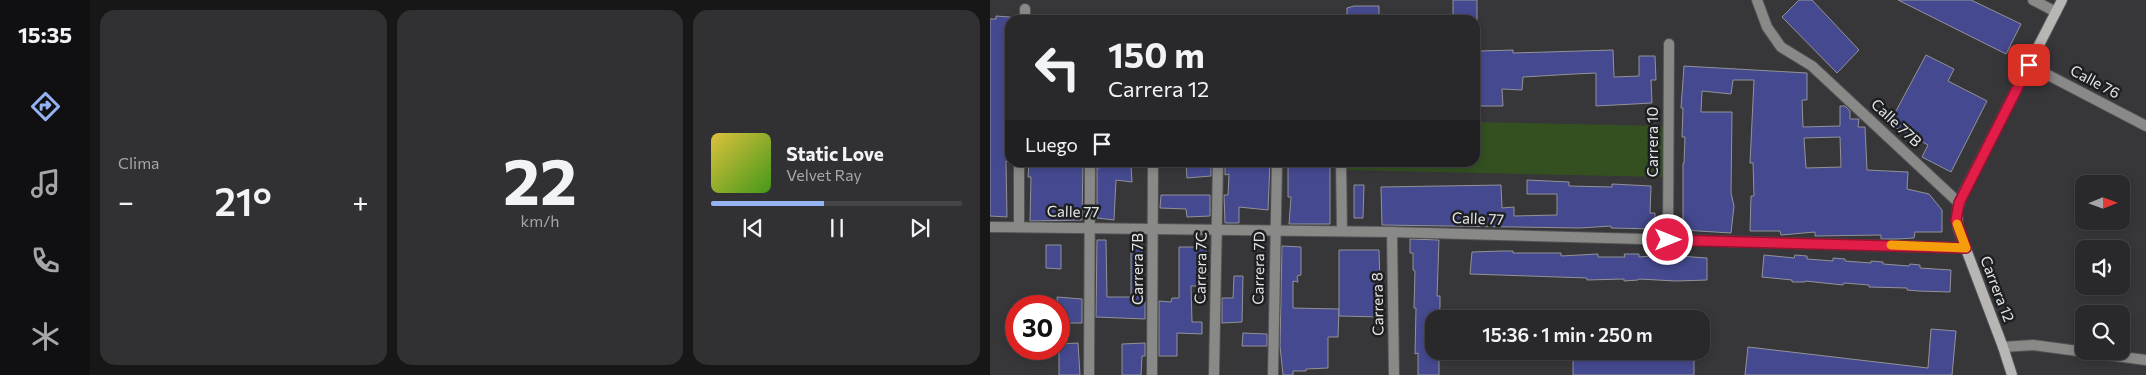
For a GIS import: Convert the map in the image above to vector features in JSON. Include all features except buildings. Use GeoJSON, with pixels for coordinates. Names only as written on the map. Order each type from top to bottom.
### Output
{"type":"FeatureCollection","features":[{"type":"Feature","properties":{"kind":"main road","name":"Carrera 12"},"geometry":{"type":"LineString","coordinates":[[2012,375],[1956,220],[1959,203],[2062,0]]}},
{"type":"Feature","properties":{"kind":"street","name":"Calle 77B"},"geometry":{"type":"LineString","coordinates":[[1757,0],[1767,27],[1781,47],[1812,66],[1959,203]]}},
{"type":"Feature","properties":{"kind":"street"},"geometry":{"type":"LineString","coordinates":[[1761,11],[1766,0]]}},
{"type":"Feature","properties":{"kind":"street"},"geometry":{"type":"LineString","coordinates":[[2033,0],[2056,12]]}},
{"type":"Feature","properties":{"kind":"street","name":"Carrera 10"},"geometry":{"type":"LineString","coordinates":[[1668,240],[1669,44]]}},
{"type":"Feature","properties":{"kind":"street","name":"Calle 76"},"geometry":{"type":"LineString","coordinates":[[2029,65],[2146,126]]}},
{"type":"Feature","properties":{"kind":"street"},"geometry":{"type":"LineString","coordinates":[[1019,167],[1019,226]]}},
{"type":"Feature","properties":{"kind":"street"},"geometry":{"type":"LineString","coordinates":[[1089,375],[1090,167]]}},
{"type":"Feature","properties":{"kind":"street","name":"Carrera 7B"},"geometry":{"type":"LineString","coordinates":[[1152,375],[1153,167]]}},
{"type":"Feature","properties":{"kind":"street","name":"Carrera 7C"},"geometry":{"type":"LineString","coordinates":[[1214,375],[1218,167]]}},
{"type":"Feature","properties":{"kind":"street","name":"Carrera 7D"},"geometry":{"type":"LineString","coordinates":[[1272,375],[1277,167]]}},
{"type":"Feature","properties":{"kind":"street"},"geometry":{"type":"LineString","coordinates":[[1342,167],[1342,231]]}},
{"type":"Feature","properties":{"kind":"street","name":"Calle 77"},"geometry":{"type":"LineString","coordinates":[[990,227],[1392,232],[1966,248]]}},
{"type":"Feature","properties":{"kind":"street","name":"Carrera 8"},"geometry":{"type":"LineString","coordinates":[[1392,232],[1394,375]]}},
{"type":"Feature","properties":{"kind":"street"},"geometry":{"type":"LineString","coordinates":[[2003,347],[2032,345],[2146,360]]}},
{"type":"Feature","properties":{"kind":"green space"},"geometry":{"type":"Polygon","coordinates":[[[1480,122],[1664,126],[1663,177],[1346,170],[1346,167],[1480,167],[1480,122]]]}},
{"type":"Feature","properties":{"kind":"slow traffic"},"geometry":{"type":"LineString","coordinates":[[1891,245],[1966,248],[1957,224]]}},
{"type":"Feature","properties":{"kind":"route"},"geometry":{"type":"LineString","coordinates":[[1668,240],[1740,240],[1966,248],[1956,220],[1959,203],[2029,65]]}}]}
